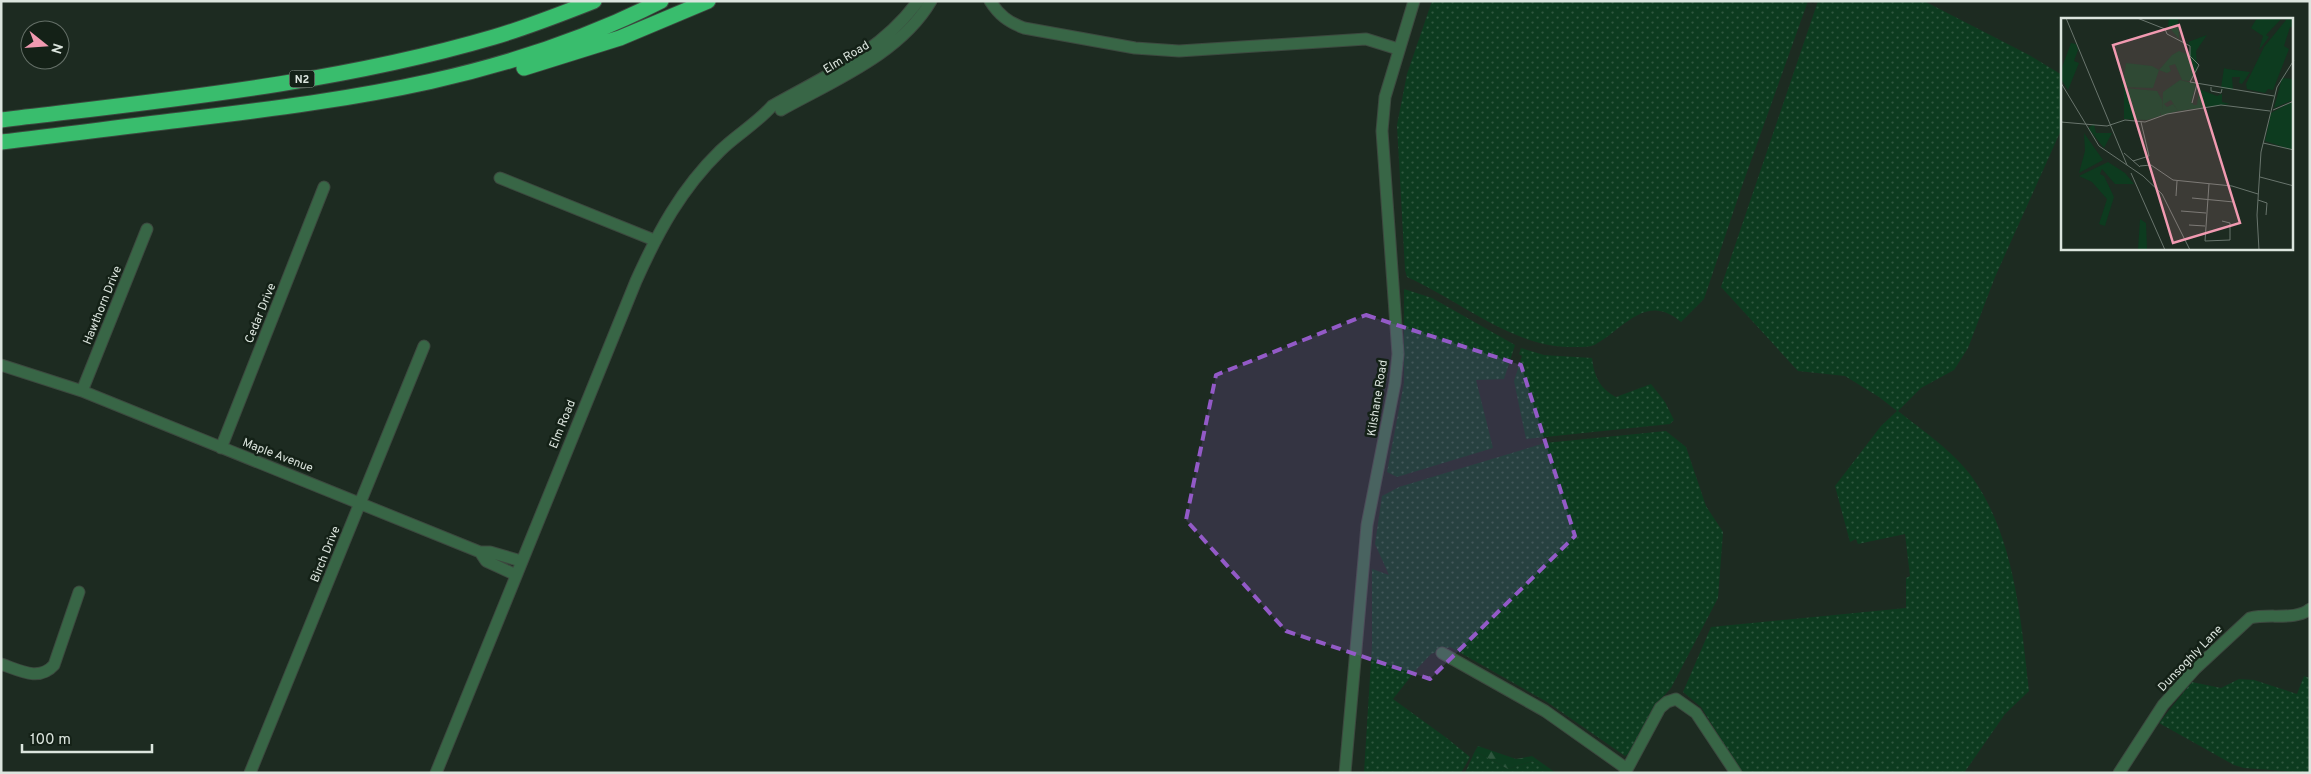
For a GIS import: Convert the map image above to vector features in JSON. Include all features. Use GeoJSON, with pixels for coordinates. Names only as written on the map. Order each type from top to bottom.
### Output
{"type":"FeatureCollection","features":[{"type":"Feature","properties":{"kind":"highway","name":"N2"},"geometry":{"type":"LineString","coordinates":[[1,120],[204,94],[364,68],[495,37],[594,1]]}},
{"type":"Feature","properties":{"kind":"highway","name":"N2"},"geometry":{"type":"LineString","coordinates":[[1,142],[362,96],[456,77],[567,43],[620,21],[661,1]]}},
{"type":"Feature","properties":{"kind":"highway"},"geometry":{"type":"LineString","coordinates":[[139,125],[298,113],[422,92],[572,55],[654,25],[708,1]]}},
{"type":"Feature","properties":{"kind":"street","name":"Elm Road"},"geometry":{"type":"LineString","coordinates":[[436,773],[521,561],[654,240],[674,205],[694,177],[722,149],[761,118],[772,106],[880,43],[904,21],[918,1]]}},
{"type":"Feature","properties":{"kind":"street","name":"Elm Road"},"geometry":{"type":"LineString","coordinates":[[761,118],[777,112],[864,64],[910,28],[931,1]]}},
{"type":"Feature","properties":{"kind":"street"},"geometry":{"type":"LineString","coordinates":[[990,1],[997,12],[1008,22],[1024,28],[1156,51],[1180,52],[1366,39],[1398,49]]}},
{"type":"Feature","properties":{"kind":"street","name":"Kilshane Road"},"geometry":{"type":"LineString","coordinates":[[1345,773],[1366,535],[1395,383],[1398,354],[1382,131],[1385,97],[1414,1]]}},
{"type":"Feature","properties":{"kind":"street"},"geometry":{"type":"LineString","coordinates":[[500,178],[654,240]]}},
{"type":"Feature","properties":{"kind":"street","name":"Cedar Drive"},"geometry":{"type":"LineString","coordinates":[[222,448],[324,187]]}},
{"type":"Feature","properties":{"kind":"street","name":"Hawthorn Drive"},"geometry":{"type":"LineString","coordinates":[[82,391],[147,229]]}},
{"type":"Feature","properties":{"kind":"street","name":"Birch Drive"},"geometry":{"type":"LineString","coordinates":[[250,773],[424,346]]}},
{"type":"Feature","properties":{"kind":"street","name":"Maple Avenue"},"geometry":{"type":"LineString","coordinates":[[1,365],[67,385],[361,502],[480,552],[490,552],[521,561]]}},
{"type":"Feature","properties":{"kind":"street","name":"Maple Avenue"},"geometry":{"type":"LineString","coordinates":[[480,552],[486,561],[516,575]]}},
{"type":"Feature","properties":{"kind":"street"},"geometry":{"type":"LineString","coordinates":[[1,664],[38,675],[49,672],[54,666],[79,592]]}},
{"type":"Feature","properties":{"kind":"street","name":"Dunsoghly Lane"},"geometry":{"type":"LineString","coordinates":[[2119,773],[2163,706],[2210,654],[2250,618],[2260,615],[2293,615],[2306,613],[2310,609]]}},
{"type":"Feature","properties":{"kind":"street"},"geometry":{"type":"LineString","coordinates":[[1442,653],[1545,711],[1626,771],[1660,708],[1667,702],[1676,699],[1696,713],[1736,773]]}},
{"type":"Feature","properties":{"kind":"highlighted area"},"geometry":{"type":"Polygon","coordinates":[[[1366,315],[1521,365],[1575,536],[1430,679],[1286,631],[1186,520],[1216,375],[1366,315]]]}},
{"type":"Feature","properties":{"kind":"green space"},"geometry":{"type":"Polygon","coordinates":[[[1432,1],[1808,1],[1704,299],[1681,322],[1669,314],[1657,311],[1647,312],[1626,322],[1593,345],[1570,347],[1549,345],[1528,340],[1507,331],[1407,277],[1405,270],[1397,125],[1407,74],[1432,1]]]}},
{"type":"Feature","properties":{"kind":"green space"},"geometry":{"type":"Polygon","coordinates":[[[1818,1],[1924,1],[2029,55],[2061,74],[2061,130],[1995,277],[1968,348],[1954,370],[1921,388],[1898,411],[1937,442],[1972,477],[1998,526],[2014,580],[2029,691],[2005,714],[1964,773],[1742,773],[1701,707],[1683,692],[1711,627],[1906,608],[1906,578],[1910,576],[1905,534],[1858,544],[1856,539],[1850,542],[1835,486],[1881,426],[1897,411],[1879,397],[1845,376],[1798,371],[1721,287],[1818,1]]]}},
{"type":"Feature","properties":{"kind":"green space"},"geometry":{"type":"Polygon","coordinates":[[[1404,289],[1432,298],[1515,345],[1504,379],[1476,380],[1493,448],[1397,477],[1387,472],[1404,383],[1404,289]]]}},
{"type":"Feature","properties":{"kind":"green space"},"geometry":{"type":"Polygon","coordinates":[[[1521,348],[1544,355],[1592,358],[1594,370],[1601,385],[1616,397],[1651,384],[1665,402],[1674,420],[1670,424],[1526,439],[1514,381],[1522,356],[1519,354],[1521,348]]]}},
{"type":"Feature","properties":{"kind":"green space"},"geometry":{"type":"Polygon","coordinates":[[[1666,431],[1686,447],[1706,506],[1723,532],[1718,598],[1671,688],[1661,699],[1630,753],[1625,756],[1547,702],[1450,647],[1431,654],[1393,699],[1470,757],[1461,773],[1364,773],[1372,644],[1372,569],[1389,575],[1375,544],[1382,496],[1399,487],[1545,443],[1666,431]]]}},
{"type":"Feature","properties":{"kind":"green space"},"geometry":{"type":"Polygon","coordinates":[[[2304,676],[2310,678],[2310,773],[2244,768],[2234,765],[2159,723],[2192,682],[2221,688],[2239,679],[2254,680],[2297,694],[2304,676]]]}},
{"type":"Feature","properties":{"kind":"green space"},"geometry":{"type":"Polygon","coordinates":[[[1478,746],[1516,759],[1532,756],[1556,773],[1551,773],[1532,761],[1508,769],[1475,751],[1478,746]]]}},
{"type":"Feature","properties":{"kind":"green space"},"geometry":{"type":"Polygon","coordinates":[[[1475,751],[1508,769],[1532,761],[1551,773],[1465,773],[1475,751]]]}}]}
